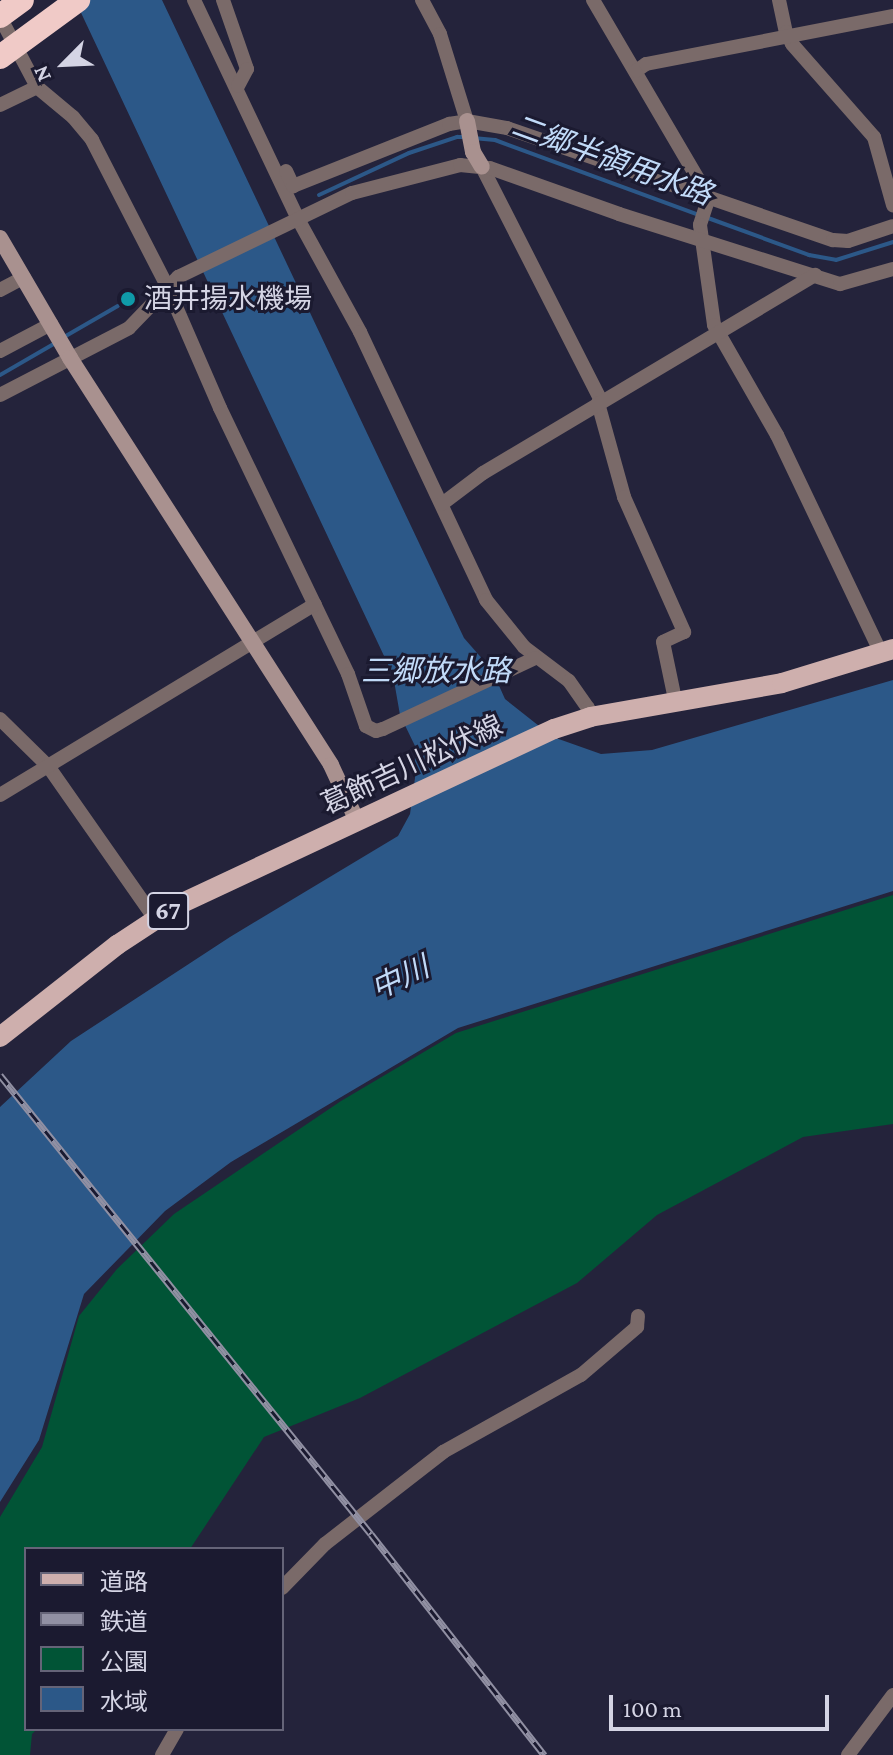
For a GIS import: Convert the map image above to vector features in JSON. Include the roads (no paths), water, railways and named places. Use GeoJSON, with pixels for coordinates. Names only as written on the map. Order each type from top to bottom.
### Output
{"type":"FeatureCollection","features":[{"type":"Feature","properties":{"kind":"highway"},"geometry":{"type":"LineString","coordinates":[[0,16],[22,0]]}},
{"type":"Feature","properties":{"kind":"highway"},"geometry":{"type":"LineString","coordinates":[[2,49],[51,0]]}},
{"type":"Feature","properties":{"kind":"highway"},"geometry":{"type":"LineString","coordinates":[[2,49],[78,0]]}},
{"type":"Feature","properties":{"kind":"main road","name":"葛飾吉川松伏線"},"geometry":{"type":"LineString","coordinates":[[0,1037],[155,919],[554,729],[590,717],[782,683],[887,651]]}},
{"type":"Feature","properties":{"kind":"street"},"geometry":{"type":"LineString","coordinates":[[194,0],[251,115],[292,222],[360,332],[495,615],[535,658],[569,681],[588,708],[590,717]]}},
{"type":"Feature","properties":{"kind":"street"},"geometry":{"type":"LineString","coordinates":[[223,0],[247,69],[238,86]]}},
{"type":"Feature","properties":{"kind":"street"},"geometry":{"type":"LineString","coordinates":[[422,0],[440,34],[467,121],[473,152],[600,402],[624,497],[684,632],[663,642],[676,704]]}},
{"type":"Feature","properties":{"kind":"street"},"geometry":{"type":"LineString","coordinates":[[593,0],[706,199],[700,232],[718,333],[777,435],[887,651]]}},
{"type":"Feature","properties":{"kind":"street"},"geometry":{"type":"LineString","coordinates":[[779,0],[789,36],[874,137],[893,205]]}},
{"type":"Feature","properties":{"kind":"street"},"geometry":{"type":"LineString","coordinates":[[0,16],[37,87],[86,130],[173,281],[220,408],[348,674],[366,726],[376,731],[535,658]]}},
{"type":"Feature","properties":{"kind":"street"},"geometry":{"type":"LineString","coordinates":[[636,71],[646,64],[893,16]]}},
{"type":"Feature","properties":{"kind":"street"},"geometry":{"type":"LineString","coordinates":[[0,105],[37,87]]}},
{"type":"Feature","properties":{"kind":"street"},"geometry":{"type":"LineString","coordinates":[[251,115],[265,124],[293,186],[421,134],[467,121],[507,128],[706,199],[833,240],[848,241],[893,226]]}},
{"type":"Feature","properties":{"kind":"street"},"geometry":{"type":"LineString","coordinates":[[0,395],[133,325],[173,281],[377,184],[402,182],[460,165],[482,167],[700,232],[840,284],[893,269]]}},
{"type":"Feature","properties":{"kind":"street"},"geometry":{"type":"LineString","coordinates":[[0,238],[69,356],[331,765],[357,821]]}},
{"type":"Feature","properties":{"kind":"street"},"geometry":{"type":"LineString","coordinates":[[442,504],[483,473],[815,275]]}},
{"type":"Feature","properties":{"kind":"street"},"geometry":{"type":"LineString","coordinates":[[0,290],[24,277]]}},
{"type":"Feature","properties":{"kind":"street"},"geometry":{"type":"LineString","coordinates":[[0,351],[52,326]]}},
{"type":"Feature","properties":{"kind":"street"},"geometry":{"type":"LineString","coordinates":[[0,795],[315,604]]}},
{"type":"Feature","properties":{"kind":"street"},"geometry":{"type":"LineString","coordinates":[[0,719],[48,766],[155,919]]}},
{"type":"Feature","properties":{"kind":"street"},"geometry":{"type":"LineString","coordinates":[[284,1586],[325,1544],[443,1452],[581,1375],[637,1327],[638,1316]]}},
{"type":"Feature","properties":{"kind":"street"},"geometry":{"type":"LineString","coordinates":[[857,1752],[893,1695]]}},
{"type":"Feature","properties":{"kind":"street"},"geometry":{"type":"LineString","coordinates":[[162,1755],[176,1731]]}},
{"type":"Feature","properties":{"kind":"water"},"geometry":{"type":"Polygon","coordinates":[[[75,0],[162,0],[464,638],[492,670],[505,699],[553,737],[601,754],[652,750],[893,680],[893,891],[458,1028],[231,1162],[165,1211],[84,1294],[39,1440],[0,1502],[0,1107],[71,1041],[230,937],[398,836],[410,814],[415,778],[415,746],[400,715],[393,675],[75,0]]]}},
{"type":"Feature","properties":{"kind":"waterway","name":"二郷半領用水路"},"geometry":{"type":"LineString","coordinates":[[319,195],[409,153],[465,137]]}},
{"type":"Feature","properties":{"kind":"waterway","name":"二郷半領用水路"},"geometry":{"type":"LineString","coordinates":[[473,138],[495,140],[699,215]]}},
{"type":"Feature","properties":{"kind":"waterway","name":"二郷半領用水路"},"geometry":{"type":"LineString","coordinates":[[708,218],[809,255],[836,260],[893,242]]}},
{"type":"Feature","properties":{"kind":"waterway","name":"二郷半領用水路"},"geometry":{"type":"LineString","coordinates":[[64,337],[118,306]]}},
{"type":"Feature","properties":{"kind":"waterway","name":"二郷半領用水路"},"geometry":{"type":"LineString","coordinates":[[0,375],[57,342]]}},
{"type":"Feature","properties":{"kind":"railway"},"geometry":{"type":"LineString","coordinates":[[0,1075],[371,1534],[544,1755]]}},
{"type":"Feature","properties":{"kind":"place","name":"酒井揚水機場"},"geometry":{"type":"Point","coordinates":[128,299]}},
{"type":"Feature","properties":{"kind":"water label","name":"三郷放水路"},"geometry":{"type":"Point","coordinates":[436,671]}},
{"type":"Feature","properties":{"kind":"water label","name":"中川"},"geometry":{"type":"Point","coordinates":[400,978]}}]}
